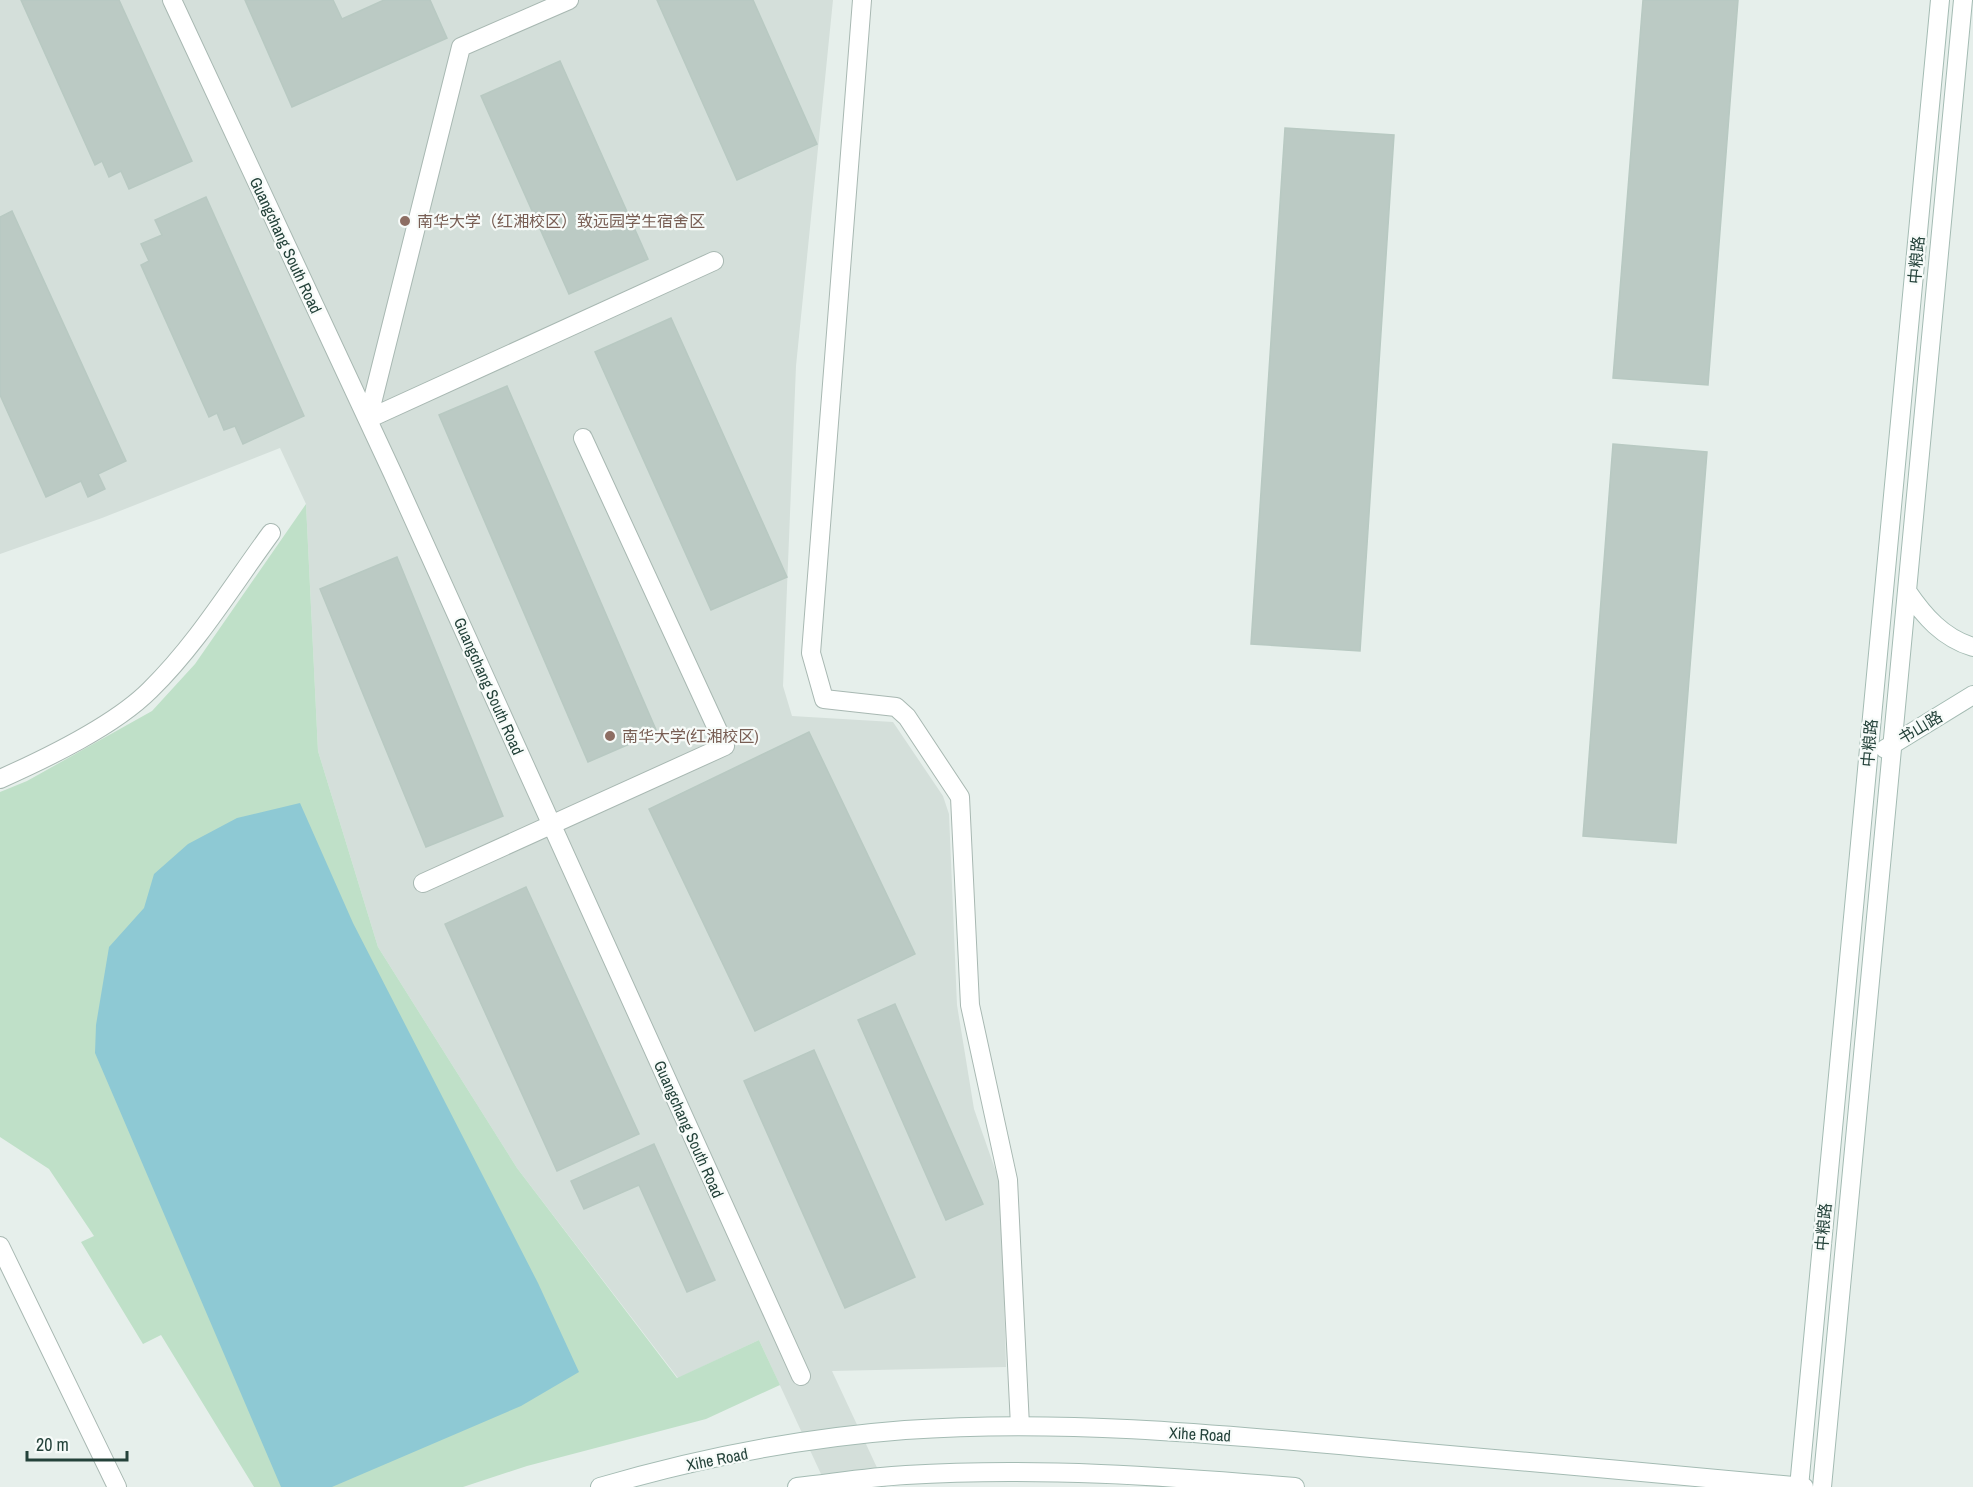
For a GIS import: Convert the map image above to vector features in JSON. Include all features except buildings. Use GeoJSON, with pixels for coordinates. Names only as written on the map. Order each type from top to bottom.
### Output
{"type":"FeatureCollection","features":[{"type":"Feature","properties":{"kind":"street","name":"Guangchang South Road"},"geometry":{"type":"LineString","coordinates":[[172,0],[368,419],[801,1376]]}},
{"type":"Feature","properties":{"kind":"street"},"geometry":{"type":"LineString","coordinates":[[368,419],[461,47],[568,0]]}},
{"type":"Feature","properties":{"kind":"street"},"geometry":{"type":"LineString","coordinates":[[862,0],[811,652],[824,699],[896,707],[908,717],[960,797],[970,1005],[1008,1180],[1020,1426]]}},
{"type":"Feature","properties":{"kind":"street","name":"中粮路"},"geometry":{"type":"LineString","coordinates":[[1799,1487],[1941,0]]}},
{"type":"Feature","properties":{"kind":"street","name":"中粮路"},"geometry":{"type":"LineString","coordinates":[[1822,1487],[1963,0]]}},
{"type":"Feature","properties":{"kind":"street"},"geometry":{"type":"LineString","coordinates":[[368,419],[714,261]]}},
{"type":"Feature","properties":{"kind":"street"},"geometry":{"type":"LineString","coordinates":[[423,883],[725,746],[583,438]]}},
{"type":"Feature","properties":{"kind":"street"},"geometry":{"type":"LineString","coordinates":[[0,779],[112,720],[149,691],[184,653],[271,533]]}},
{"type":"Feature","properties":{"kind":"street"},"geometry":{"type":"LineString","coordinates":[[1907,591],[1923,615],[1939,629],[1960,643],[1973,647]]}},
{"type":"Feature","properties":{"kind":"street","name":"书山路"},"geometry":{"type":"LineString","coordinates":[[1868,759],[1973,695]]}},
{"type":"Feature","properties":{"kind":"street"},"geometry":{"type":"LineString","coordinates":[[0,1246],[117,1487]]}},
{"type":"Feature","properties":{"kind":"street","name":"Xihe Road"},"geometry":{"type":"LineString","coordinates":[[600,1487],[654,1471],[789,1444],[904,1430],[1020,1426],[1206,1434],[1804,1487]]}},
{"type":"Feature","properties":{"kind":"street"},"geometry":{"type":"LineString","coordinates":[[797,1487],[906,1475],[1020,1472],[1190,1478],[1295,1487]]}},
{"type":"Feature","properties":{"kind":"shaded area","name":"南华大学(红湘校区)"},"geometry":{"type":"Polygon","coordinates":[[[0,0],[833,0],[796,366],[783,686],[792,716],[893,722],[943,796],[949,814],[957,1005],[974,1109],[1001,1186],[1006,1367],[832,1371],[886,1487],[827,1487],[759,1340],[678,1378],[517,1168],[378,947],[318,751],[306,504],[280,448],[102,518],[0,554],[0,0]]]}},
{"type":"Feature","properties":{"kind":"green space"},"geometry":{"type":"Polygon","coordinates":[[[306,504],[318,751],[378,947],[517,1168],[677,1378],[759,1340],[780,1385],[706,1419],[527,1466],[463,1487],[254,1487],[161,1335],[143,1344],[81,1242],[94,1236],[49,1169],[0,1137],[0,792],[27,781],[152,711],[195,664],[306,504]]]}},
{"type":"Feature","properties":{"kind":"water"},"geometry":{"type":"Polygon","coordinates":[[[300,803],[353,923],[538,1283],[579,1372],[521,1406],[332,1487],[281,1487],[95,1053],[96,1025],[109,947],[144,908],[154,874],[188,844],[237,818],[300,803]]]}},
{"type":"Feature","properties":{"kind":"place","name":"南华大学（红湘校区）致远园学生宿舍区"},"geometry":{"type":"Point","coordinates":[405,221]}},
{"type":"Feature","properties":{"kind":"place","name":"南华大学(红湘校区)"},"geometry":{"type":"Point","coordinates":[610,736]}}]}
